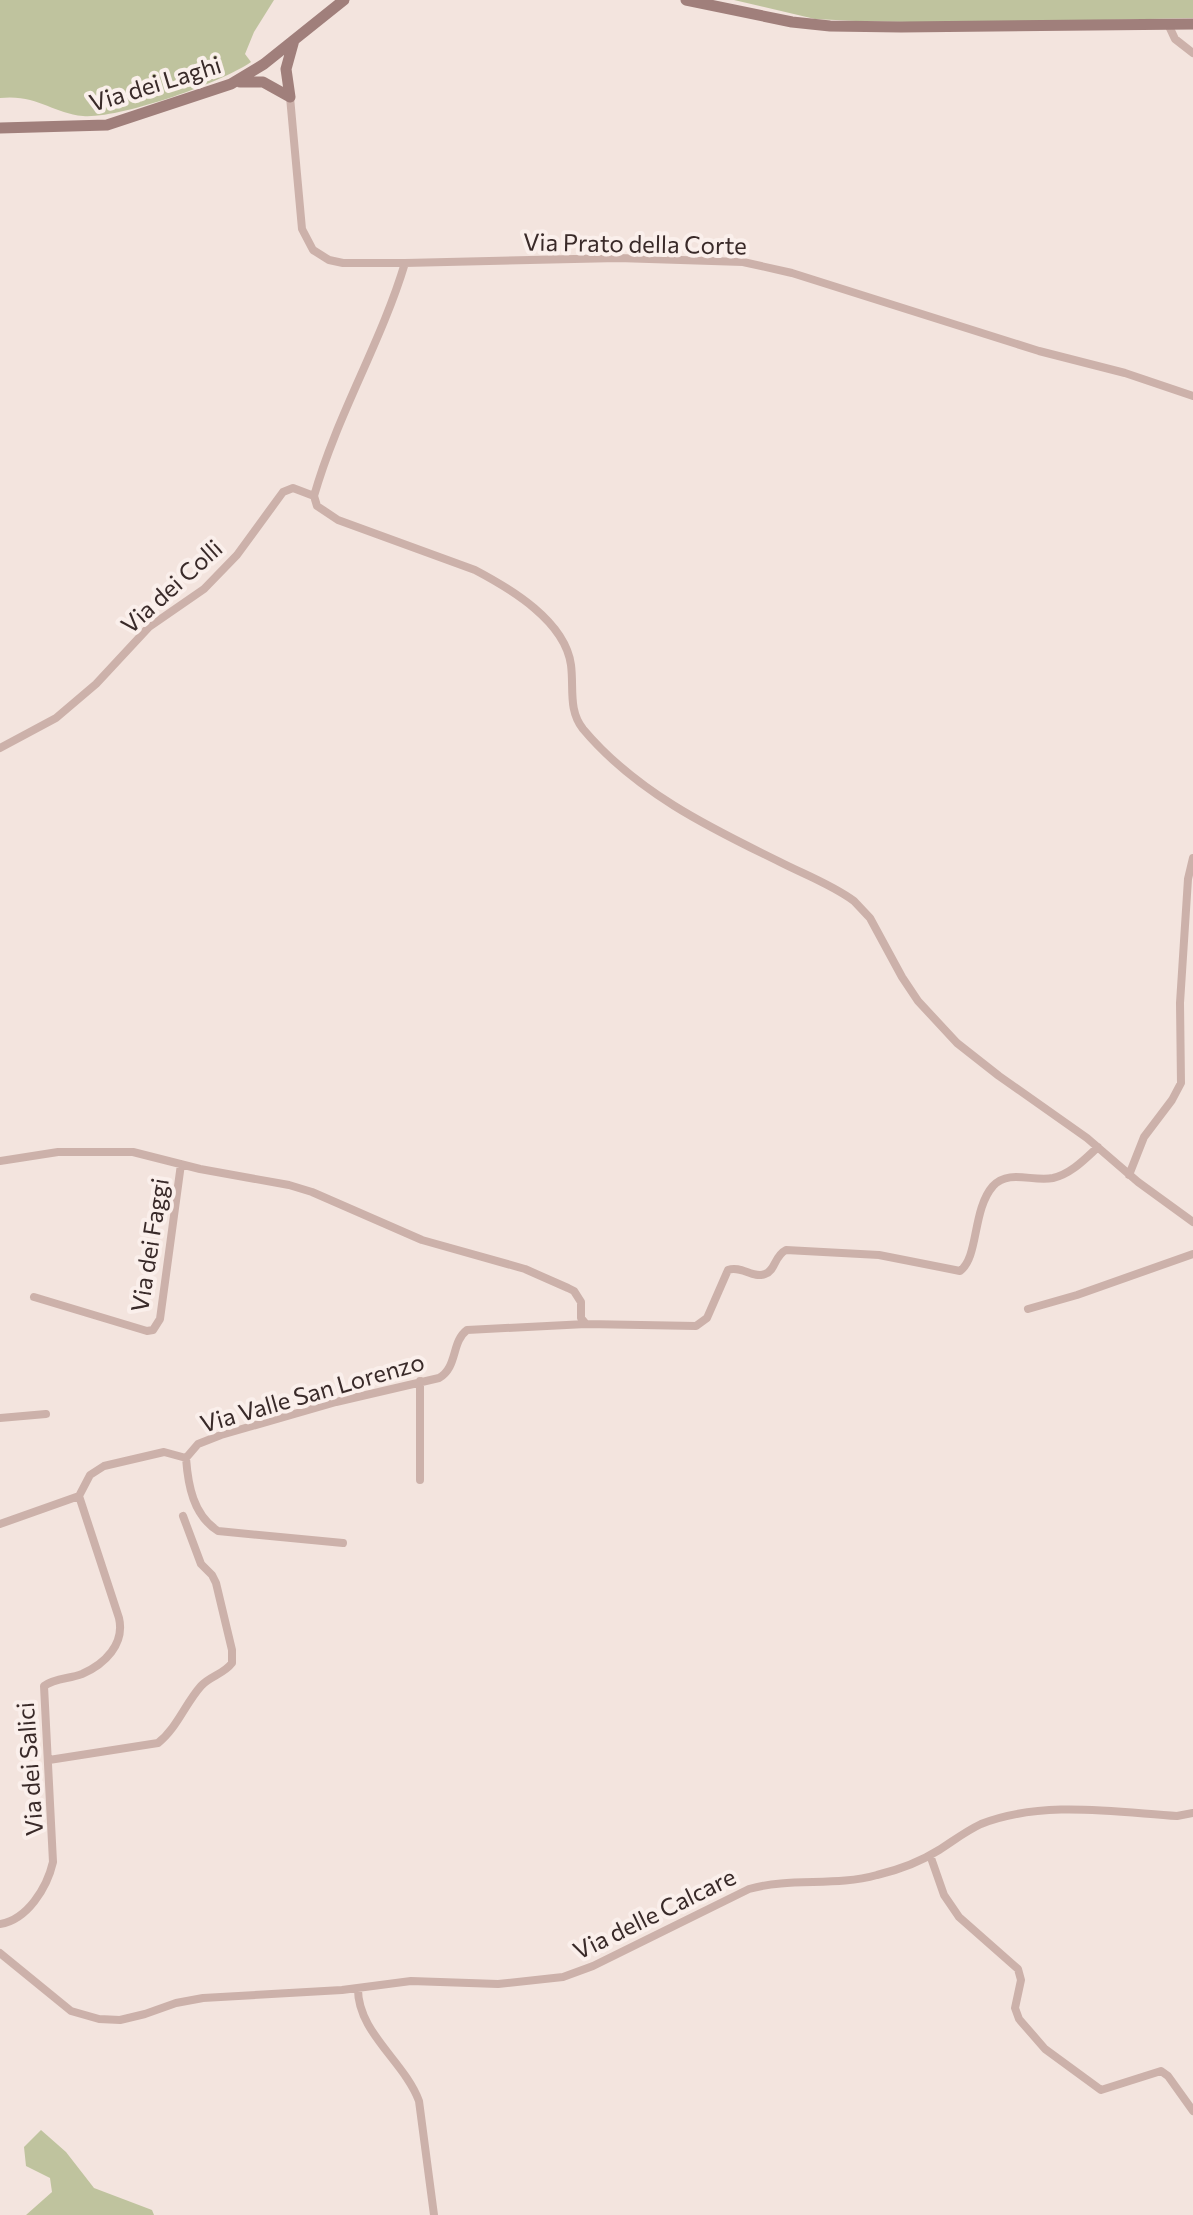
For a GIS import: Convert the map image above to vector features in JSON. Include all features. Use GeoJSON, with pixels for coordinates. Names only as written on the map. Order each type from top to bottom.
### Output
{"type":"FeatureCollection","features":[{"type":"Feature","properties":{"kind":"main road","name":"Via dei Laghi"},"geometry":{"type":"LineString","coordinates":[[0,128],[107,125],[231,84],[264,64],[344,0]]}},
{"type":"Feature","properties":{"kind":"main road"},"geometry":{"type":"LineString","coordinates":[[686,0],[792,22],[830,26],[1193,24]]}},
{"type":"Feature","properties":{"kind":"main road"},"geometry":{"type":"LineString","coordinates":[[290,97],[285,76],[294,40]]}},
{"type":"Feature","properties":{"kind":"main road"},"geometry":{"type":"LineString","coordinates":[[264,64],[285,76]]}},
{"type":"Feature","properties":{"kind":"main road"},"geometry":{"type":"LineString","coordinates":[[264,64],[265,75],[271,85]]}},
{"type":"Feature","properties":{"kind":"main road"},"geometry":{"type":"LineString","coordinates":[[231,84],[253,81],[271,85],[290,97]]}},
{"type":"Feature","properties":{"kind":"street"},"geometry":{"type":"LineString","coordinates":[[1168,24],[1175,39],[1193,53]]}},
{"type":"Feature","properties":{"kind":"street","name":"Via Prato della Corte"},"geometry":{"type":"LineString","coordinates":[[290,97],[300,221],[308,244],[320,256],[333,262],[618,258],[743,262],[792,273],[1193,396]]}},
{"type":"Feature","properties":{"kind":"street"},"geometry":{"type":"LineString","coordinates":[[405,263],[397,292],[330,448],[314,496],[317,506],[334,518],[475,570],[531,607],[565,645],[571,667],[574,715],[608,754],[679,810],[854,901],[870,918],[902,977],[936,1022],[980,1061],[1098,1147],[1129,1175],[1193,1222]]}},
{"type":"Feature","properties":{"kind":"street","name":"Via dei Colli"},"geometry":{"type":"LineString","coordinates":[[0,748],[56,718],[96,684],[149,627],[201,592],[237,555],[283,492],[293,488],[314,496]]}},
{"type":"Feature","properties":{"kind":"street"},"geometry":{"type":"LineString","coordinates":[[1129,1175],[1146,1134],[1181,1083],[1180,1003],[1188,879],[1193,858]]}},
{"type":"Feature","properties":{"kind":"street"},"geometry":{"type":"LineString","coordinates":[[0,1161],[58,1152],[145,1154],[298,1188],[422,1240],[525,1269],[574,1291],[581,1302],[581,1318],[586,1324],[701,1325],[728,1270],[738,1268],[764,1275],[772,1268],[778,1255],[790,1250],[879,1255],[960,1271],[969,1262],[980,1209],[997,1183],[1008,1177],[1057,1177],[1076,1167],[1098,1147]]}},
{"type":"Feature","properties":{"kind":"street","name":"Via dei Faggi"},"geometry":{"type":"LineString","coordinates":[[34,1297],[147,1331],[153,1330],[160,1319],[181,1164]]}},
{"type":"Feature","properties":{"kind":"street"},"geometry":{"type":"LineString","coordinates":[[1028,1309],[1193,1254]]}},
{"type":"Feature","properties":{"kind":"street","name":"Via Valle San Lorenzo"},"geometry":{"type":"LineString","coordinates":[[79,1496],[90,1475],[104,1466],[164,1452],[186,1458],[192,1448],[207,1440],[336,1402],[436,1378],[447,1372],[459,1338],[467,1330],[586,1324]]}},
{"type":"Feature","properties":{"kind":"street"},"geometry":{"type":"LineString","coordinates":[[420,1381],[420,1480]]}},
{"type":"Feature","properties":{"kind":"street"},"geometry":{"type":"LineString","coordinates":[[0,1418],[46,1414]]}},
{"type":"Feature","properties":{"kind":"street"},"geometry":{"type":"LineString","coordinates":[[186,1458],[191,1493],[204,1519],[214,1529],[225,1534],[343,1543]]}},
{"type":"Feature","properties":{"kind":"street"},"geometry":{"type":"LineString","coordinates":[[0,1524],[79,1496]]}},
{"type":"Feature","properties":{"kind":"street","name":"Via dei Salici"},"geometry":{"type":"LineString","coordinates":[[0,1924],[13,1921],[23,1914],[53,1866],[44,1686],[95,1667],[113,1650],[121,1635],[119,1618],[79,1496]]}},
{"type":"Feature","properties":{"kind":"street"},"geometry":{"type":"LineString","coordinates":[[49,1760],[69,1754],[158,1743],[170,1732],[202,1685],[232,1663],[232,1650],[216,1583],[199,1561],[183,1516]]}},
{"type":"Feature","properties":{"kind":"street","name":"Via delle Calcare"},"geometry":{"type":"LineString","coordinates":[[0,1953],[65,2007],[80,2015],[103,2020],[140,2016],[176,2003],[203,1998],[358,1988],[411,1981],[492,1985],[563,1977],[593,1966],[749,1889],[772,1884],[869,1877],[930,1855],[979,1825],[1015,1816],[1074,1810],[1177,1816],[1193,1813]]}},
{"type":"Feature","properties":{"kind":"street"},"geometry":{"type":"LineString","coordinates":[[930,1855],[944,1895],[959,1917],[1018,1969],[1021,1978],[1015,2011],[1042,2046],[1101,2090],[1161,2071],[1193,2111]]}},
{"type":"Feature","properties":{"kind":"street"},"geometry":{"type":"LineString","coordinates":[[358,1988],[362,2014],[419,2101],[434,2215]]}},
{"type":"Feature","properties":{"kind":"green space"},"geometry":{"type":"Polygon","coordinates":[[[0,0],[274,0],[254,32],[245,54],[251,62],[217,80],[169,98],[120,112],[83,116],[34,101],[0,98],[0,0]]]}},
{"type":"Feature","properties":{"kind":"green space"},"geometry":{"type":"Polygon","coordinates":[[[734,0],[1193,0],[1193,18],[966,23],[856,21],[815,19],[734,0]]]}},
{"type":"Feature","properties":{"kind":"green space"},"geometry":{"type":"Polygon","coordinates":[[[41,2130],[66,2152],[94,2188],[152,2210],[154,2215],[26,2215],[52,2192],[50,2178],[26,2166],[24,2147],[41,2130]]]}}]}
